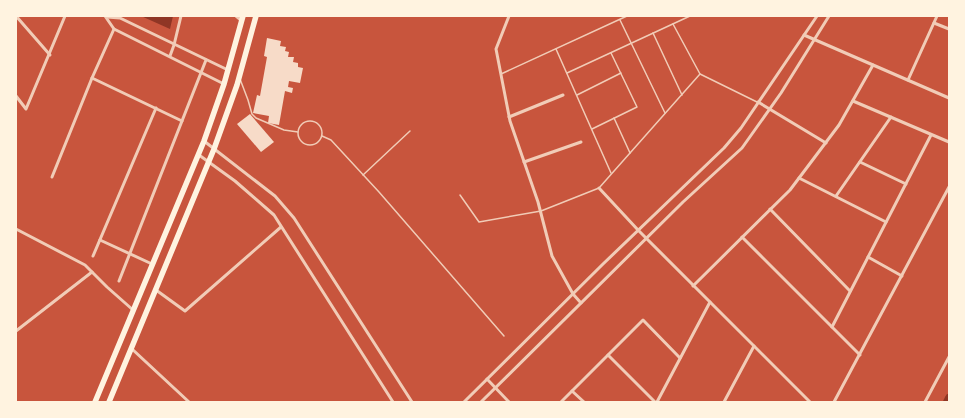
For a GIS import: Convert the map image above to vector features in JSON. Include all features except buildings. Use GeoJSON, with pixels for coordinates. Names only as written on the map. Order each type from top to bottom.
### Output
{"type":"FeatureCollection","features":[{"type":"Feature","properties":{"kind":"highway"},"geometry":{"type":"LineString","coordinates":[[109,402],[214,149],[240,77],[256,16]]}},
{"type":"Feature","properties":{"kind":"highway"},"geometry":{"type":"LineString","coordinates":[[94,402],[204,141],[224,84],[243,18]]}},
{"type":"Feature","properties":{"kind":"street"},"geometry":{"type":"LineString","coordinates":[[16,16],[50,55]]}},
{"type":"Feature","properties":{"kind":"street"},"geometry":{"type":"LineString","coordinates":[[16,96],[26,108],[50,55],[65,16]]}},
{"type":"Feature","properties":{"kind":"street"},"geometry":{"type":"LineString","coordinates":[[170,56],[181,16]]}},
{"type":"Feature","properties":{"kind":"street"},"geometry":{"type":"LineString","coordinates":[[236,16],[243,18]]}},
{"type":"Feature","properties":{"kind":"street"},"geometry":{"type":"LineString","coordinates":[[510,16],[496,49],[509,117],[541,211],[552,256],[573,294],[581,303]]}},
{"type":"Feature","properties":{"kind":"street"},"geometry":{"type":"LineString","coordinates":[[464,402],[638,230],[724,148],[741,128],[816,16]]}},
{"type":"Feature","properties":{"kind":"street"},"geometry":{"type":"LineString","coordinates":[[481,402],[683,202],[742,148],[770,109],[829,16]]}},
{"type":"Feature","properties":{"kind":"street"},"geometry":{"type":"LineString","coordinates":[[908,80],[937,16]]}},
{"type":"Feature","properties":{"kind":"street"},"geometry":{"type":"LineString","coordinates":[[106,17],[120,18],[228,70]]}},
{"type":"Feature","properties":{"kind":"street"},"geometry":{"type":"LineString","coordinates":[[106,17],[114,29],[224,84]]}},
{"type":"Feature","properties":{"kind":"street"},"geometry":{"type":"LineString","coordinates":[[934,23],[949,29]]}},
{"type":"Feature","properties":{"kind":"street"},"geometry":{"type":"LineString","coordinates":[[52,177],[92,78],[114,29]]}},
{"type":"Feature","properties":{"kind":"street"},"geometry":{"type":"LineString","coordinates":[[804,35],[949,98]]}},
{"type":"Feature","properties":{"kind":"street"},"geometry":{"type":"LineString","coordinates":[[119,281],[206,60]]}},
{"type":"Feature","properties":{"kind":"street"},"geometry":{"type":"LineString","coordinates":[[693,286],[790,190],[839,125],[874,65]]}},
{"type":"Feature","properties":{"kind":"street"},"geometry":{"type":"LineString","coordinates":[[92,78],[182,121]]}},
{"type":"Feature","properties":{"kind":"street"},"geometry":{"type":"LineString","coordinates":[[509,117],[563,95]]}},
{"type":"Feature","properties":{"kind":"street"},"geometry":{"type":"LineString","coordinates":[[853,101],[949,142]]}},
{"type":"Feature","properties":{"kind":"street"},"geometry":{"type":"LineString","coordinates":[[758,102],[826,143]]}},
{"type":"Feature","properties":{"kind":"street"},"geometry":{"type":"LineString","coordinates":[[93,256],[156,108]]}},
{"type":"Feature","properties":{"kind":"street"},"geometry":{"type":"LineString","coordinates":[[836,196],[891,117]]}},
{"type":"Feature","properties":{"kind":"street"},"geometry":{"type":"LineString","coordinates":[[832,327],[931,135]]}},
{"type":"Feature","properties":{"kind":"street"},"geometry":{"type":"LineString","coordinates":[[204,141],[276,196],[294,218],[412,402]]}},
{"type":"Feature","properties":{"kind":"street"},"geometry":{"type":"LineString","coordinates":[[524,162],[581,142]]}},
{"type":"Feature","properties":{"kind":"street"},"geometry":{"type":"LineString","coordinates":[[198,155],[235,181],[274,215],[393,402]]}},
{"type":"Feature","properties":{"kind":"street"},"geometry":{"type":"LineString","coordinates":[[860,162],[906,184]]}},
{"type":"Feature","properties":{"kind":"street"},"geometry":{"type":"LineString","coordinates":[[799,178],[886,222]]}},
{"type":"Feature","properties":{"kind":"street"},"geometry":{"type":"LineString","coordinates":[[834,402],[949,187]]}},
{"type":"Feature","properties":{"kind":"street"},"geometry":{"type":"LineString","coordinates":[[599,188],[646,239],[810,402]]}},
{"type":"Feature","properties":{"kind":"street"},"geometry":{"type":"LineString","coordinates":[[770,209],[850,291]]}},
{"type":"Feature","properties":{"kind":"street"},"geometry":{"type":"LineString","coordinates":[[156,290],[185,311],[281,227]]}},
{"type":"Feature","properties":{"kind":"street"},"geometry":{"type":"LineString","coordinates":[[16,229],[85,265],[133,310]]}},
{"type":"Feature","properties":{"kind":"street"},"geometry":{"type":"LineString","coordinates":[[742,237],[860,355]]}},
{"type":"Feature","properties":{"kind":"street"},"geometry":{"type":"LineString","coordinates":[[100,240],[152,264]]}},
{"type":"Feature","properties":{"kind":"street"},"geometry":{"type":"LineString","coordinates":[[868,257],[902,276]]}},
{"type":"Feature","properties":{"kind":"street"},"geometry":{"type":"LineString","coordinates":[[16,331],[92,272]]}},
{"type":"Feature","properties":{"kind":"street"},"geometry":{"type":"LineString","coordinates":[[608,355],[656,402],[710,302]]}},
{"type":"Feature","properties":{"kind":"street"},"geometry":{"type":"LineString","coordinates":[[561,402],[643,320],[680,358]]}},
{"type":"Feature","properties":{"kind":"street"},"geometry":{"type":"LineString","coordinates":[[724,402],[754,346]]}},
{"type":"Feature","properties":{"kind":"street"},"geometry":{"type":"LineString","coordinates":[[132,348],[188,402]]}},
{"type":"Feature","properties":{"kind":"street"},"geometry":{"type":"LineString","coordinates":[[925,402],[949,357]]}},
{"type":"Feature","properties":{"kind":"street"},"geometry":{"type":"LineString","coordinates":[[487,379],[509,402]]}},
{"type":"Feature","properties":{"kind":"street"},"geometry":{"type":"LineString","coordinates":[[572,391],[584,402]]}},
{"type":"Feature","properties":{"kind":"lane"},"geometry":{"type":"LineString","coordinates":[[501,74],[627,16]]}},
{"type":"Feature","properties":{"kind":"lane"},"geometry":{"type":"LineString","coordinates":[[567,73],[690,16]]}},
{"type":"Feature","properties":{"kind":"lane"},"geometry":{"type":"LineString","coordinates":[[620,19],[666,113]]}},
{"type":"Feature","properties":{"kind":"lane"},"geometry":{"type":"LineString","coordinates":[[673,24],[700,74],[758,102]]}},
{"type":"Feature","properties":{"kind":"lane"},"geometry":{"type":"LineString","coordinates":[[653,33],[682,95]]}},
{"type":"Feature","properties":{"kind":"lane"},"geometry":{"type":"LineString","coordinates":[[556,49],[611,174]]}},
{"type":"Feature","properties":{"kind":"lane"},"geometry":{"type":"LineString","coordinates":[[592,129],[637,107],[611,52]]}},
{"type":"Feature","properties":{"kind":"lane"},"geometry":{"type":"LineString","coordinates":[[577,95],[621,73]]}},
{"type":"Feature","properties":{"kind":"lane"},"geometry":{"type":"LineString","coordinates":[[460,195],[479,222],[541,211],[599,188],[700,74]]}},
{"type":"Feature","properties":{"kind":"lane"},"geometry":{"type":"LineString","coordinates":[[240,77],[252,114],[256,118],[284,130],[298,132]]}},
{"type":"Feature","properties":{"kind":"lane"},"geometry":{"type":"LineString","coordinates":[[614,118],[630,153]]}},
{"type":"Feature","properties":{"kind":"lane"},"geometry":{"type":"LineString","coordinates":[[312,121],[317,123],[320,127],[322,136],[320,141],[311,145],[302,141],[298,132],[303,124],[312,121]]}},
{"type":"Feature","properties":{"kind":"lane"},"geometry":{"type":"LineString","coordinates":[[362,175],[410,131]]}},
{"type":"Feature","properties":{"kind":"lane"},"geometry":{"type":"LineString","coordinates":[[322,136],[331,140],[504,336]]}},
{"type":"Feature","properties":{"kind":"shaded area"},"geometry":{"type":"Polygon","coordinates":[[[141,16],[173,16],[170,29],[141,16]]]}},
{"type":"Feature","properties":{"kind":"waterway"},"geometry":{"type":"LineString","coordinates":[[947,402],[949,398]]}}]}
